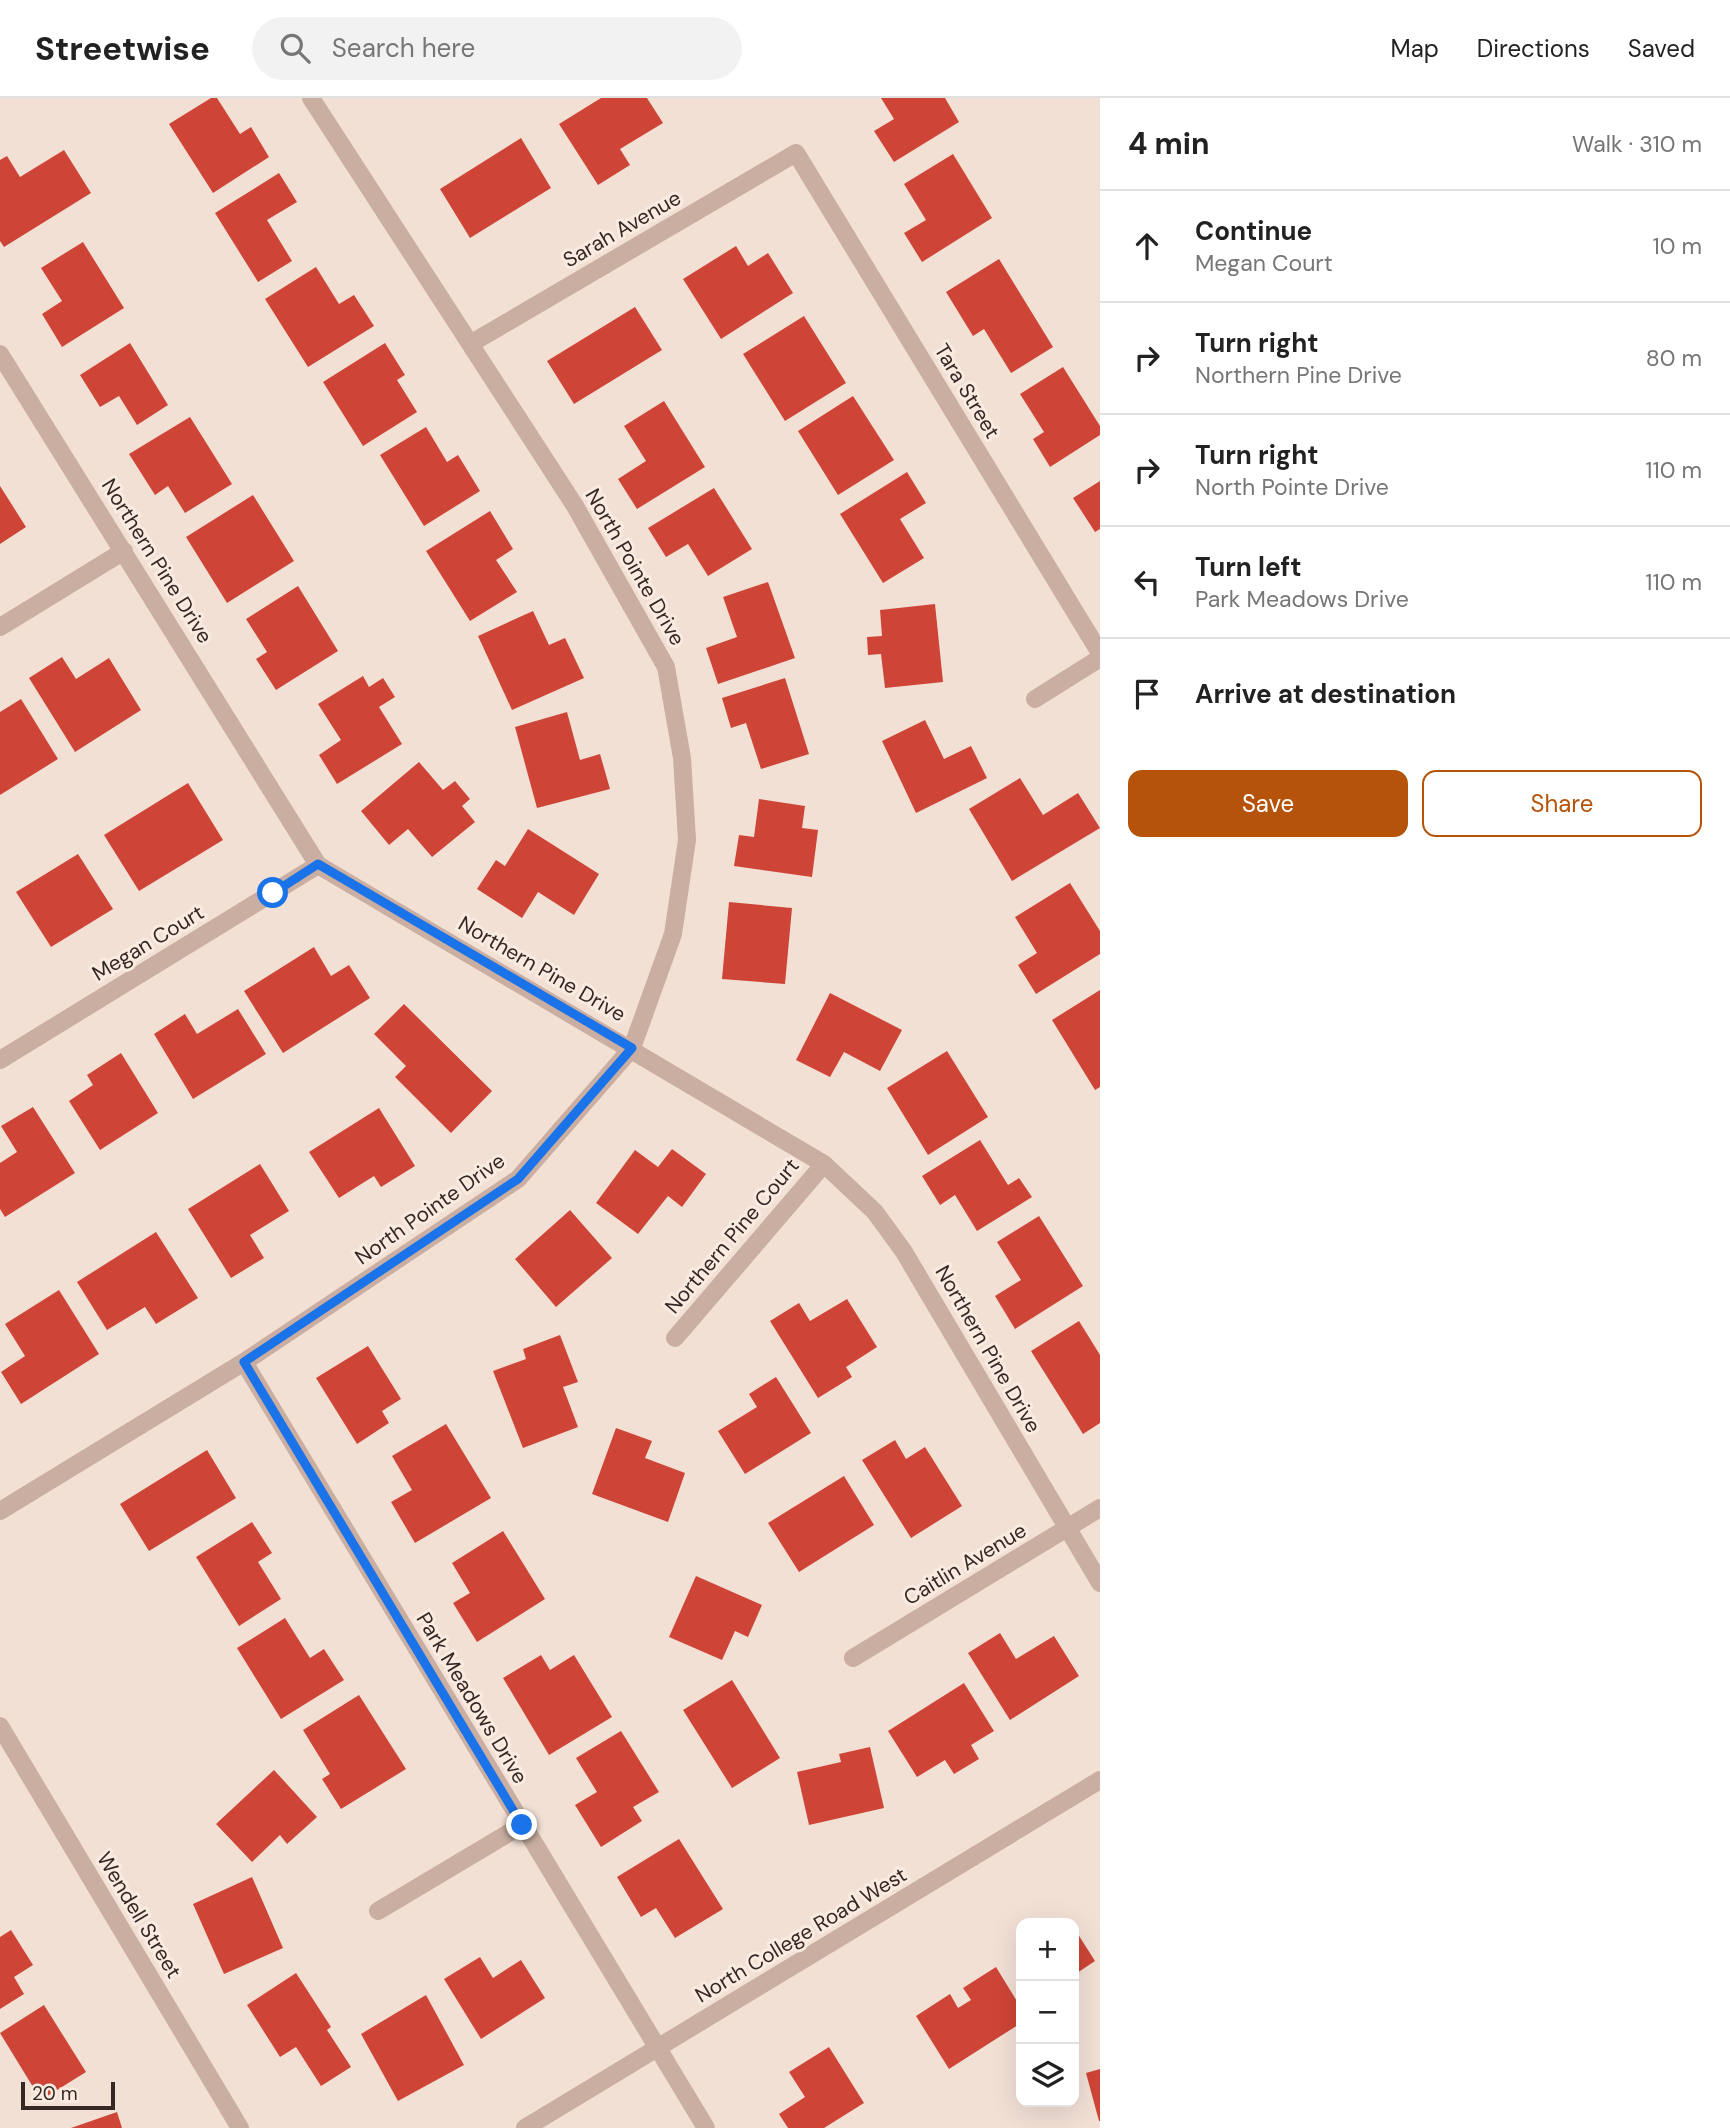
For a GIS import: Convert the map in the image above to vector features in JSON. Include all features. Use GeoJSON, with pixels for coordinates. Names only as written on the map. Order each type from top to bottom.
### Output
{"type":"FeatureCollection","features":[{"type":"Feature","properties":{"kind":"street","name":"North Pointe Drive"},"geometry":{"type":"LineString","coordinates":[[0,1511],[244,1362],[518,1179],[632,1048],[673,934],[687,840],[682,758],[666,667],[575,506],[311,98]]}},
{"type":"Feature","properties":{"kind":"street","name":"Sarah Avenue"},"geometry":{"type":"LineString","coordinates":[[470,344],[796,153]]}},
{"type":"Feature","properties":{"kind":"street","name":"Tara Street"},"geometry":{"type":"LineString","coordinates":[[796,153],[1100,656]]}},
{"type":"Feature","properties":{"kind":"street","name":"Northern Pine Drive"},"geometry":{"type":"LineString","coordinates":[[0,354],[318,864],[824,1164],[875,1212],[904,1252],[1100,1583]]}},
{"type":"Feature","properties":{"kind":"street"},"geometry":{"type":"LineString","coordinates":[[0,627],[124,551]]}},
{"type":"Feature","properties":{"kind":"street"},"geometry":{"type":"LineString","coordinates":[[1035,699],[1100,656]]}},
{"type":"Feature","properties":{"kind":"street","name":"Megan Court"},"geometry":{"type":"LineString","coordinates":[[0,1060],[318,864]]}},
{"type":"Feature","properties":{"kind":"street","name":"Northern Pine Court"},"geometry":{"type":"LineString","coordinates":[[675,1338],[824,1164]]}},
{"type":"Feature","properties":{"kind":"street","name":"Park Meadows Drive"},"geometry":{"type":"LineString","coordinates":[[244,1362],[706,2128]]}},
{"type":"Feature","properties":{"kind":"street","name":"Caitlin Avenue"},"geometry":{"type":"LineString","coordinates":[[853,1658],[1100,1508]]}},
{"type":"Feature","properties":{"kind":"street","name":"Wendell Street"},"geometry":{"type":"LineString","coordinates":[[0,1726],[240,2128]]}},
{"type":"Feature","properties":{"kind":"street","name":"North College Road West"},"geometry":{"type":"LineString","coordinates":[[525,2128],[1100,1780]]}},
{"type":"Feature","properties":{"kind":"street"},"geometry":{"type":"LineString","coordinates":[[377,1911],[522,1825]]}},
{"type":"Feature","properties":{"kind":"building"},"geometry":{"type":"Polygon","coordinates":[[[211,98],[217,98],[240,134],[251,127],[269,157],[213,193],[169,124],[211,98]]]}},
{"type":"Feature","properties":{"kind":"building"},"geometry":{"type":"Polygon","coordinates":[[[601,98],[647,98],[663,123],[620,149],[630,165],[598,185],[559,124],[601,98]]]}},
{"type":"Feature","properties":{"kind":"building"},"geometry":{"type":"Polygon","coordinates":[[[881,98],[945,98],[959,122],[894,162],[874,131],[894,119],[881,98]]]}},
{"type":"Feature","properties":{"kind":"building"},"geometry":{"type":"Polygon","coordinates":[[[521,138],[551,188],[470,238],[440,189],[521,138]]]}},
{"type":"Feature","properties":{"kind":"building"},"geometry":{"type":"Polygon","coordinates":[[[64,150],[91,193],[4,247],[0,241],[0,160],[7,156],[20,177],[64,150]]]}},
{"type":"Feature","properties":{"kind":"building"},"geometry":{"type":"Polygon","coordinates":[[[953,154],[992,218],[922,262],[904,233],[926,220],[904,184],[953,154]]]}},
{"type":"Feature","properties":{"kind":"building"},"geometry":{"type":"Polygon","coordinates":[[[279,173],[297,202],[267,220],[292,261],[258,282],[215,213],[279,173]]]}},
{"type":"Feature","properties":{"kind":"building"},"geometry":{"type":"Polygon","coordinates":[[[83,242],[124,308],[62,347],[42,314],[62,301],[41,268],[83,242]]]}},
{"type":"Feature","properties":{"kind":"building"},"geometry":{"type":"Polygon","coordinates":[[[736,246],[748,266],[768,253],[793,293],[721,339],[683,279],[736,246]]]}},
{"type":"Feature","properties":{"kind":"building"},"geometry":{"type":"Polygon","coordinates":[[[999,259],[1053,347],[1011,373],[984,329],[973,336],[946,292],[999,259]]]}},
{"type":"Feature","properties":{"kind":"building"},"geometry":{"type":"Polygon","coordinates":[[[316,267],[339,304],[354,295],[374,326],[308,367],[265,299],[316,267]]]}},
{"type":"Feature","properties":{"kind":"building"},"geometry":{"type":"Polygon","coordinates":[[[635,307],[662,350],[574,404],[547,361],[635,307]]]}},
{"type":"Feature","properties":{"kind":"building"},"geometry":{"type":"Polygon","coordinates":[[[804,316],[846,383],[785,421],[743,354],[804,316]]]}},
{"type":"Feature","properties":{"kind":"building"},"geometry":{"type":"Polygon","coordinates":[[[130,343],[168,405],[137,425],[119,396],[100,407],[80,375],[130,343]]]}},
{"type":"Feature","properties":{"kind":"building"},"geometry":{"type":"Polygon","coordinates":[[[385,343],[405,375],[397,380],[417,412],[363,446],[323,382],[385,343]]]}},
{"type":"Feature","properties":{"kind":"building"},"geometry":{"type":"Polygon","coordinates":[[[1063,367],[1100,426],[1100,435],[1050,467],[1033,439],[1044,432],[1020,394],[1063,367]]]}},
{"type":"Feature","properties":{"kind":"building"},"geometry":{"type":"Polygon","coordinates":[[[853,396],[894,460],[838,495],[798,431],[853,396]]]}},
{"type":"Feature","properties":{"kind":"building"},"geometry":{"type":"Polygon","coordinates":[[[664,401],[705,467],[637,509],[618,479],[646,461],[624,426],[664,401]]]}},
{"type":"Feature","properties":{"kind":"building"},"geometry":{"type":"Polygon","coordinates":[[[190,417],[232,484],[185,513],[168,486],[155,495],[129,454],[190,417]]]}},
{"type":"Feature","properties":{"kind":"building"},"geometry":{"type":"Polygon","coordinates":[[[426,427],[447,462],[458,455],[480,491],[424,526],[380,455],[426,427]]]}},
{"type":"Feature","properties":{"kind":"building"},"geometry":{"type":"Polygon","coordinates":[[[907,472],[926,503],[900,519],[924,558],[883,583],[840,514],[907,472]]]}},
{"type":"Feature","properties":{"kind":"building"},"geometry":{"type":"Polygon","coordinates":[[[1100,481],[1100,529],[1095,532],[1073,498],[1100,481]]]}},
{"type":"Feature","properties":{"kind":"building"},"geometry":{"type":"Polygon","coordinates":[[[0,486],[26,527],[0,544],[0,486]]]}},
{"type":"Feature","properties":{"kind":"building"},"geometry":{"type":"Polygon","coordinates":[[[714,488],[752,549],[708,576],[688,544],[666,557],[648,528],[714,488]]]}},
{"type":"Feature","properties":{"kind":"building"},"geometry":{"type":"Polygon","coordinates":[[[253,495],[294,561],[227,603],[186,537],[253,495]]]}},
{"type":"Feature","properties":{"kind":"building"},"geometry":{"type":"Polygon","coordinates":[[[490,511],[513,549],[496,560],[517,592],[470,621],[426,551],[490,511]]]}},
{"type":"Feature","properties":{"kind":"building"},"geometry":{"type":"Polygon","coordinates":[[[768,582],[795,658],[718,684],[706,648],[737,637],[723,597],[768,582]]]}},
{"type":"Feature","properties":{"kind":"building"},"geometry":{"type":"Polygon","coordinates":[[[298,586],[338,651],[276,690],[256,659],[267,652],[246,619],[298,586]]]}},
{"type":"Feature","properties":{"kind":"building"},"geometry":{"type":"Polygon","coordinates":[[[935,604],[943,682],[885,688],[881,654],[868,655],[867,637],[882,636],[880,610],[935,604]]]}},
{"type":"Feature","properties":{"kind":"building"},"geometry":{"type":"Polygon","coordinates":[[[533,611],[549,645],[565,638],[584,678],[512,710],[478,636],[533,611]]]}},
{"type":"Feature","properties":{"kind":"building"},"geometry":{"type":"Polygon","coordinates":[[[62,657],[76,679],[109,658],[141,710],[75,752],[29,678],[62,657]]]}},
{"type":"Feature","properties":{"kind":"building"},"geometry":{"type":"Polygon","coordinates":[[[363,676],[369,687],[383,678],[395,697],[379,707],[402,744],[337,784],[319,755],[341,740],[318,704],[363,676]]]}},
{"type":"Feature","properties":{"kind":"building"},"geometry":{"type":"Polygon","coordinates":[[[785,678],[809,754],[761,769],[746,723],[731,728],[722,698],[785,678]]]}},
{"type":"Feature","properties":{"kind":"building"},"geometry":{"type":"Polygon","coordinates":[[[21,699],[58,759],[0,795],[0,712],[21,699]]]}},
{"type":"Feature","properties":{"kind":"building"},"geometry":{"type":"Polygon","coordinates":[[[567,712],[580,760],[600,754],[610,789],[537,808],[515,727],[567,712]]]}},
{"type":"Feature","properties":{"kind":"building"},"geometry":{"type":"Polygon","coordinates":[[[925,720],[944,759],[971,746],[987,778],[916,813],[882,741],[925,720]]]}},
{"type":"Feature","properties":{"kind":"building"},"geometry":{"type":"Polygon","coordinates":[[[419,762],[443,790],[455,781],[470,799],[462,806],[475,822],[432,857],[408,829],[389,845],[361,811],[419,762]]]}},
{"type":"Feature","properties":{"kind":"building"},"geometry":{"type":"Polygon","coordinates":[[[1020,778],[1043,815],[1078,793],[1100,828],[1012,881],[969,809],[1020,778]]]}},
{"type":"Feature","properties":{"kind":"building"},"geometry":{"type":"Polygon","coordinates":[[[188,783],[223,840],[139,891],[104,835],[188,783]]]}},
{"type":"Feature","properties":{"kind":"building"},"geometry":{"type":"Polygon","coordinates":[[[759,799],[805,806],[802,828],[818,830],[812,877],[734,866],[739,835],[754,837],[759,799]]]}},
{"type":"Feature","properties":{"kind":"building"},"geometry":{"type":"Polygon","coordinates":[[[528,829],[599,874],[574,915],[538,892],[522,918],[477,889],[496,860],[505,866],[528,829]]]}},
{"type":"Feature","properties":{"kind":"building"},"geometry":{"type":"Polygon","coordinates":[[[78,854],[113,909],[51,947],[16,892],[78,854]]]}},
{"type":"Feature","properties":{"kind":"building"},"geometry":{"type":"Polygon","coordinates":[[[1070,883],[1100,931],[1100,954],[1036,994],[1018,965],[1037,953],[1015,917],[1070,883]]]}},
{"type":"Feature","properties":{"kind":"building"},"geometry":{"type":"Polygon","coordinates":[[[729,902],[792,908],[785,984],[722,979],[729,902]]]}},
{"type":"Feature","properties":{"kind":"building"},"geometry":{"type":"Polygon","coordinates":[[[314,947],[331,976],[349,965],[370,998],[283,1053],[244,991],[314,947]]]}},
{"type":"Feature","properties":{"kind":"building"},"geometry":{"type":"Polygon","coordinates":[[[1100,990],[1100,1087],[1095,1090],[1052,1020],[1100,990]]]}},
{"type":"Feature","properties":{"kind":"building"},"geometry":{"type":"Polygon","coordinates":[[[830,993],[902,1030],[880,1071],[844,1052],[830,1077],[796,1060],[830,993]]]}},
{"type":"Feature","properties":{"kind":"building"},"geometry":{"type":"Polygon","coordinates":[[[404,1004],[492,1091],[451,1133],[395,1077],[406,1066],[374,1034],[404,1004]]]}},
{"type":"Feature","properties":{"kind":"building"},"geometry":{"type":"Polygon","coordinates":[[[238,1009],[266,1054],[193,1099],[154,1034],[185,1014],[197,1034],[238,1009]]]}},
{"type":"Feature","properties":{"kind":"building"},"geometry":{"type":"Polygon","coordinates":[[[947,1051],[988,1117],[928,1155],[887,1088],[947,1051]]]}},
{"type":"Feature","properties":{"kind":"building"},"geometry":{"type":"Polygon","coordinates":[[[121,1053],[158,1113],[100,1150],[69,1101],[93,1085],[87,1075],[121,1053]]]}},
{"type":"Feature","properties":{"kind":"building"},"geometry":{"type":"Polygon","coordinates":[[[33,1107],[75,1173],[5,1217],[0,1209],[0,1163],[17,1152],[1,1126],[33,1107]]]}},
{"type":"Feature","properties":{"kind":"building"},"geometry":{"type":"Polygon","coordinates":[[[379,1108],[415,1166],[381,1187],[374,1176],[339,1198],[309,1152],[379,1108]]]}},
{"type":"Feature","properties":{"kind":"building"},"geometry":{"type":"Polygon","coordinates":[[[980,1140],[1008,1185],[1019,1178],[1032,1197],[977,1231],[955,1195],[940,1205],[922,1176],[980,1140]]]}},
{"type":"Feature","properties":{"kind":"building"},"geometry":{"type":"Polygon","coordinates":[[[672,1149],[706,1174],[682,1207],[668,1196],[638,1234],[596,1203],[635,1150],[658,1167],[672,1149]]]}},
{"type":"Feature","properties":{"kind":"building"},"geometry":{"type":"Polygon","coordinates":[[[260,1164],[289,1211],[250,1235],[264,1258],[231,1278],[188,1209],[260,1164]]]}},
{"type":"Feature","properties":{"kind":"building"},"geometry":{"type":"Polygon","coordinates":[[[570,1210],[612,1258],[556,1307],[515,1259],[570,1210]]]}},
{"type":"Feature","properties":{"kind":"building"},"geometry":{"type":"Polygon","coordinates":[[[1039,1216],[1083,1286],[1015,1329],[995,1296],[1021,1280],[997,1242],[1039,1216]]]}},
{"type":"Feature","properties":{"kind":"building"},"geometry":{"type":"Polygon","coordinates":[[[156,1232],[198,1298],[156,1324],[145,1307],[107,1330],[77,1282],[156,1232]]]}},
{"type":"Feature","properties":{"kind":"building"},"geometry":{"type":"Polygon","coordinates":[[[59,1290],[99,1354],[21,1404],[1,1372],[25,1356],[5,1324],[59,1290]]]}},
{"type":"Feature","properties":{"kind":"building"},"geometry":{"type":"Polygon","coordinates":[[[847,1299],[877,1347],[846,1367],[852,1377],[818,1398],[770,1321],[799,1303],[810,1321],[847,1299]]]}},
{"type":"Feature","properties":{"kind":"building"},"geometry":{"type":"Polygon","coordinates":[[[1079,1321],[1100,1355],[1100,1423],[1083,1434],[1031,1351],[1079,1321]]]}},
{"type":"Feature","properties":{"kind":"building"},"geometry":{"type":"Polygon","coordinates":[[[560,1335],[578,1382],[563,1387],[578,1427],[523,1448],[493,1371],[526,1359],[523,1349],[560,1335]]]}},
{"type":"Feature","properties":{"kind":"building"},"geometry":{"type":"Polygon","coordinates":[[[368,1346],[401,1399],[382,1411],[389,1423],[357,1444],[316,1378],[368,1346]]]}},
{"type":"Feature","properties":{"kind":"building"},"geometry":{"type":"Polygon","coordinates":[[[776,1377],[811,1433],[745,1474],[718,1431],[757,1407],[749,1394],[776,1377]]]}},
{"type":"Feature","properties":{"kind":"building"},"geometry":{"type":"Polygon","coordinates":[[[446,1424],[491,1498],[415,1543],[391,1502],[412,1490],[392,1456],[446,1424]]]}},
{"type":"Feature","properties":{"kind":"building"},"geometry":{"type":"Polygon","coordinates":[[[616,1428],[652,1441],[645,1458],[685,1473],[668,1522],[592,1494],[616,1428]]]}},
{"type":"Feature","properties":{"kind":"building"},"geometry":{"type":"Polygon","coordinates":[[[895,1440],[906,1459],[925,1447],[962,1506],[911,1538],[862,1460],[895,1440]]]}},
{"type":"Feature","properties":{"kind":"building"},"geometry":{"type":"Polygon","coordinates":[[[207,1450],[236,1498],[149,1551],[120,1504],[207,1450]]]}},
{"type":"Feature","properties":{"kind":"building"},"geometry":{"type":"Polygon","coordinates":[[[844,1476],[874,1525],[799,1572],[768,1523],[844,1476]]]}},
{"type":"Feature","properties":{"kind":"building"},"geometry":{"type":"Polygon","coordinates":[[[252,1522],[272,1553],[258,1562],[281,1599],[239,1626],[196,1557],[252,1522]]]}},
{"type":"Feature","properties":{"kind":"building"},"geometry":{"type":"Polygon","coordinates":[[[503,1531],[545,1599],[477,1642],[453,1603],[470,1593],[452,1563],[503,1531]]]}},
{"type":"Feature","properties":{"kind":"building"},"geometry":{"type":"Polygon","coordinates":[[[696,1576],[762,1605],[748,1637],[735,1631],[722,1660],[669,1637],[696,1576]]]}},
{"type":"Feature","properties":{"kind":"building"},"geometry":{"type":"Polygon","coordinates":[[[285,1618],[310,1658],[324,1649],[344,1680],[281,1719],[237,1648],[285,1618]]]}},
{"type":"Feature","properties":{"kind":"building"},"geometry":{"type":"Polygon","coordinates":[[[1000,1633],[1016,1659],[1054,1636],[1079,1676],[1010,1720],[968,1653],[1000,1633]]]}},
{"type":"Feature","properties":{"kind":"building"},"geometry":{"type":"Polygon","coordinates":[[[541,1655],[550,1670],[574,1655],[612,1717],[549,1755],[503,1678],[541,1655]]]}},
{"type":"Feature","properties":{"kind":"building"},"geometry":{"type":"Polygon","coordinates":[[[732,1680],[780,1758],[732,1788],[683,1710],[732,1680]]]}},
{"type":"Feature","properties":{"kind":"building"},"geometry":{"type":"Polygon","coordinates":[[[964,1683],[994,1731],[971,1745],[979,1759],[954,1774],[945,1760],[917,1777],[888,1731],[964,1683]]]}},
{"type":"Feature","properties":{"kind":"building"},"geometry":{"type":"Polygon","coordinates":[[[359,1695],[406,1769],[341,1809],[322,1779],[330,1774],[303,1730],[359,1695]]]}},
{"type":"Feature","properties":{"kind":"building"},"geometry":{"type":"Polygon","coordinates":[[[621,1731],[659,1792],[633,1807],[642,1821],[601,1847],[575,1805],[597,1792],[576,1758],[621,1731]]]}},
{"type":"Feature","properties":{"kind":"building"},"geometry":{"type":"Polygon","coordinates":[[[870,1747],[884,1808],[809,1825],[797,1772],[841,1762],[839,1754],[870,1747]]]}},
{"type":"Feature","properties":{"kind":"building"},"geometry":{"type":"Polygon","coordinates":[[[274,1770],[317,1817],[287,1844],[280,1835],[252,1862],[216,1824],[274,1770]]]}},
{"type":"Feature","properties":{"kind":"building"},"geometry":{"type":"Polygon","coordinates":[[[679,1839],[723,1909],[675,1938],[656,1908],[641,1917],[617,1877],[679,1839]]]}},
{"type":"Feature","properties":{"kind":"building"},"geometry":{"type":"Polygon","coordinates":[[[252,1877],[283,1948],[224,1974],[193,1904],[252,1877]]]}},
{"type":"Feature","properties":{"kind":"building"},"geometry":{"type":"Polygon","coordinates":[[[11,1930],[33,1965],[14,1977],[24,1994],[0,2009],[0,1937],[11,1930]]]}},
{"type":"Feature","properties":{"kind":"building"},"geometry":{"type":"Polygon","coordinates":[[[1079,1936],[1095,1961],[1079,1972],[1079,1936]]]}},
{"type":"Feature","properties":{"kind":"building"},"geometry":{"type":"Polygon","coordinates":[[[480,1957],[493,1978],[521,1960],[545,1998],[481,2039],[444,1979],[480,1957]]]}},
{"type":"Feature","properties":{"kind":"building"},"geometry":{"type":"Polygon","coordinates":[[[996,1967],[1016,2000],[1016,2026],[949,2069],[916,2016],[950,1994],[958,2008],[971,2000],[963,1988],[996,1967]]]}},
{"type":"Feature","properties":{"kind":"building"},"geometry":{"type":"Polygon","coordinates":[[[296,1973],[331,2027],[327,2030],[351,2067],[321,2086],[296,2047],[280,2057],[247,2005],[296,1973]]]}},
{"type":"Feature","properties":{"kind":"building"},"geometry":{"type":"Polygon","coordinates":[[[426,1995],[464,2065],[398,2101],[361,2034],[426,1995]]]}},
{"type":"Feature","properties":{"kind":"building"},"geometry":{"type":"Polygon","coordinates":[[[44,2005],[86,2072],[41,2100],[0,2033],[44,2005]]]}},
{"type":"Feature","properties":{"kind":"building"},"geometry":{"type":"Polygon","coordinates":[[[829,2047],[864,2103],[824,2128],[788,2128],[779,2114],[805,2097],[789,2072],[829,2047]]]}},
{"type":"Feature","properties":{"kind":"building"},"geometry":{"type":"Polygon","coordinates":[[[1100,2069],[1100,2121],[1099,2121],[1086,2073],[1100,2069]]]}},
{"type":"Feature","properties":{"kind":"building"},"geometry":{"type":"Polygon","coordinates":[[[117,2112],[122,2128],[71,2128],[117,2112]]]}},
{"type":"Feature","properties":{"kind":"route"},"geometry":{"type":"LineString","coordinates":[[273,893],[318,864],[632,1048],[518,1179],[244,1362],[522,1825]]}}]}
